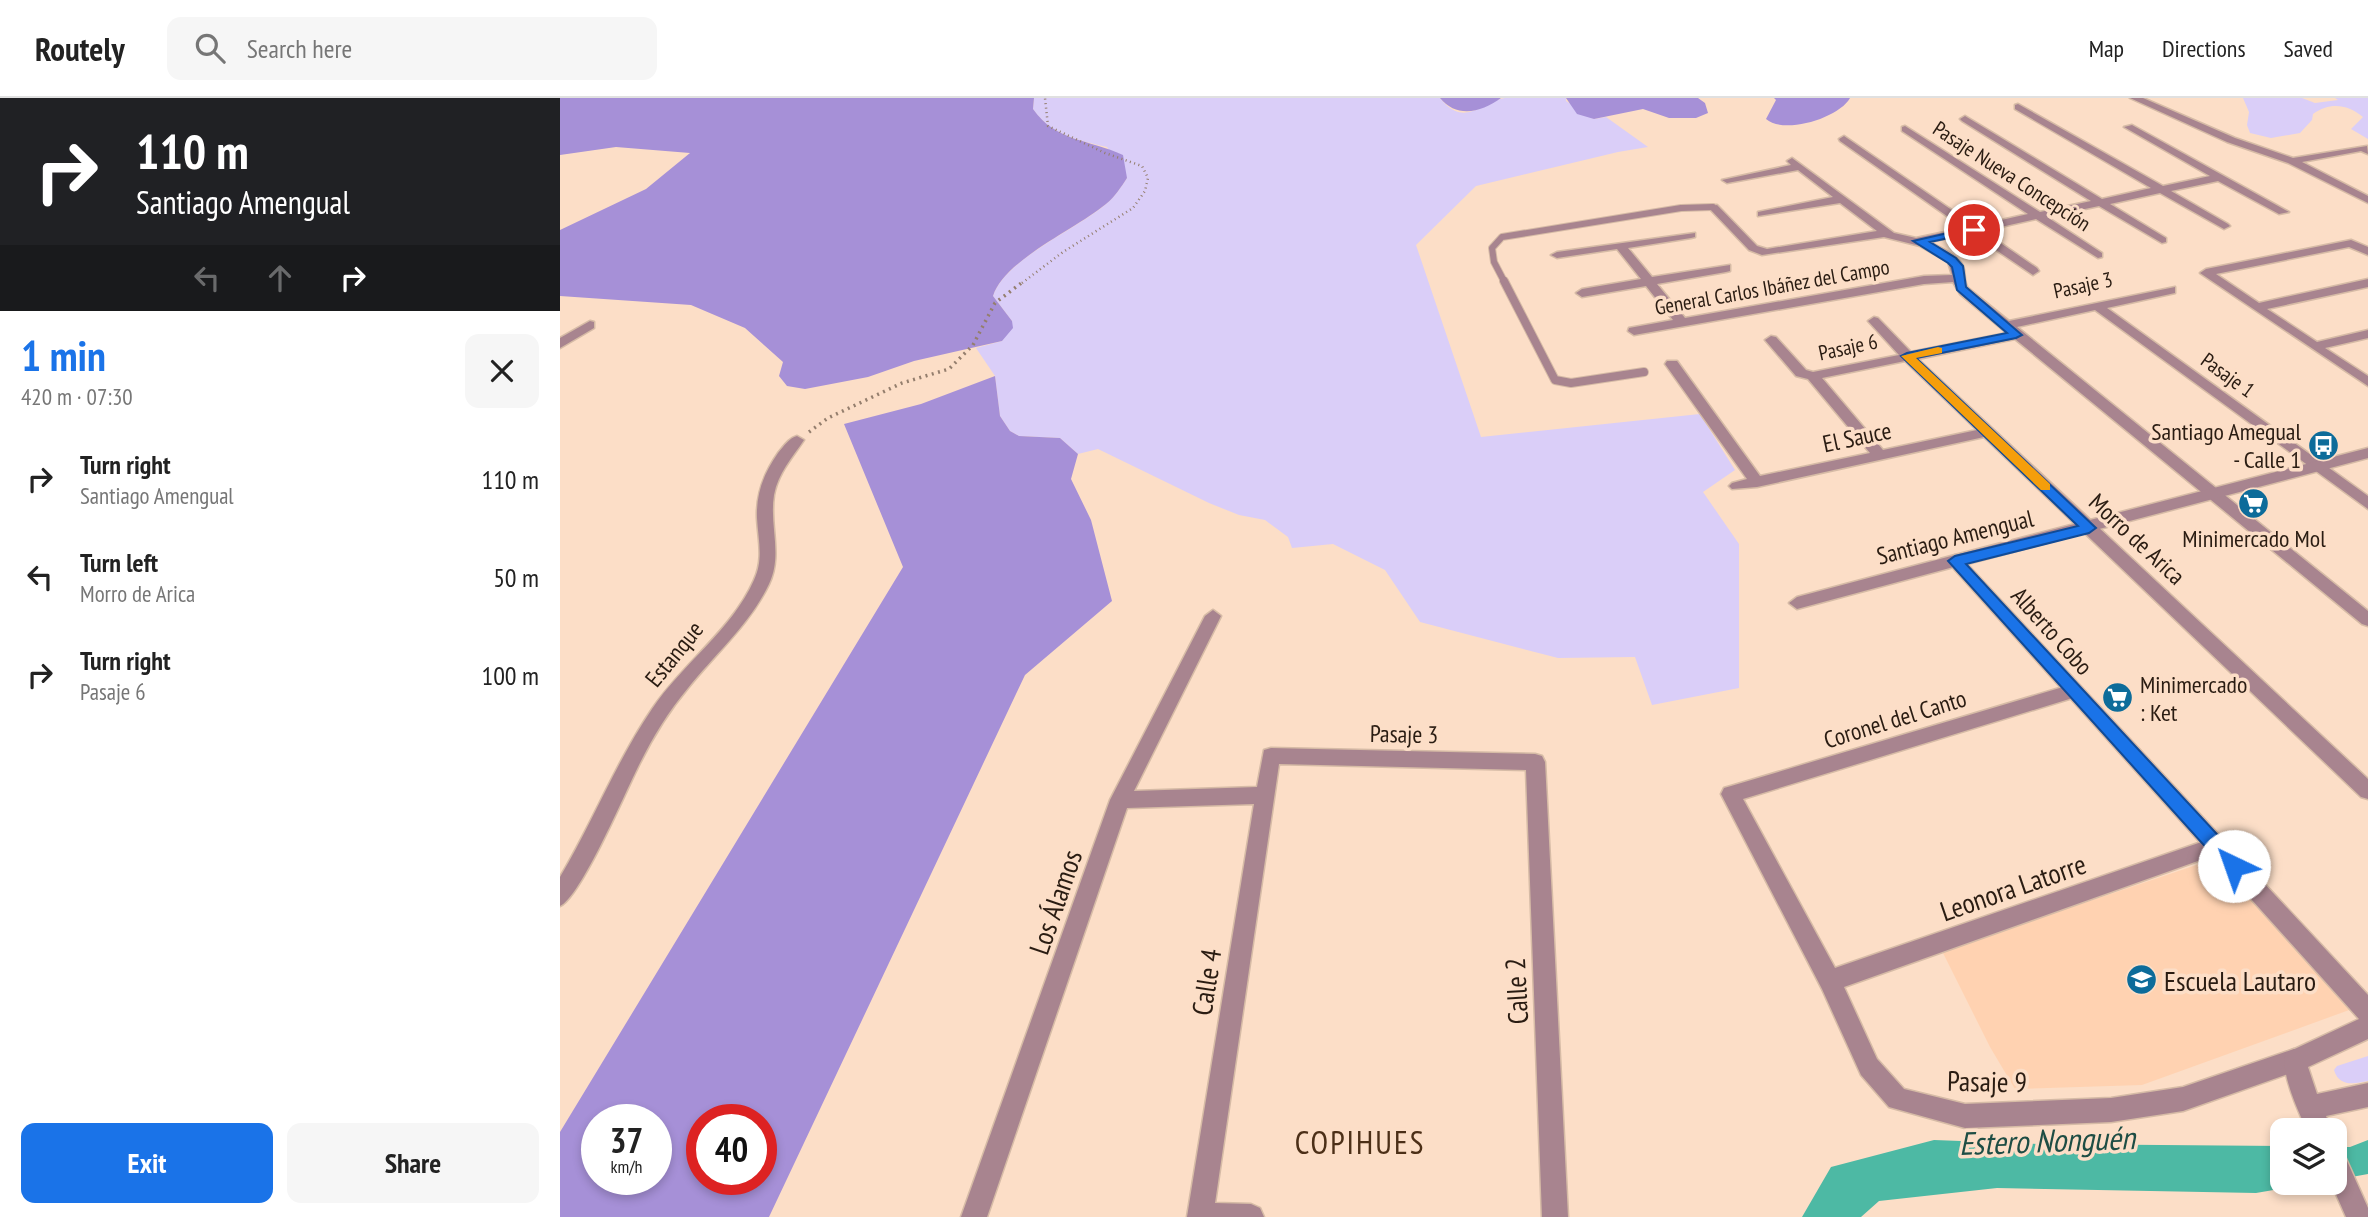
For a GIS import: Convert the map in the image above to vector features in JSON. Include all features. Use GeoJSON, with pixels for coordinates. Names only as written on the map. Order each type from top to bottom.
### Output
{"type":"FeatureCollection","features":[{"type":"Feature","properties":{"kind":"street"},"geometry":{"type":"LineString","coordinates":[[2135,98],[2231,140],[2292,161],[2368,200]]}},
{"type":"Feature","properties":{"kind":"street"},"geometry":{"type":"LineString","coordinates":[[2018,107],[2224,226]]}},
{"type":"Feature","properties":{"kind":"street"},"geometry":{"type":"LineString","coordinates":[[1965,119],[2162,240]]}},
{"type":"Feature","properties":{"kind":"street"},"geometry":{"type":"LineString","coordinates":[[2129,127],[2283,212]]}},
{"type":"Feature","properties":{"kind":"street","name":"Pasaje Nueva Concepción"},"geometry":{"type":"LineString","coordinates":[[1905,129],[2098,255]]}},
{"type":"Feature","properties":{"kind":"street"},"geometry":{"type":"LineString","coordinates":[[1844,139],[2033,271]]}},
{"type":"Feature","properties":{"kind":"street"},"geometry":{"type":"LineString","coordinates":[[2292,161],[2365,149]]}},
{"type":"Feature","properties":{"kind":"street"},"geometry":{"type":"LineString","coordinates":[[1727,180],[1796,164],[1894,238],[1929,245],[1952,260],[1957,266],[1959,284],[1964,292],[2368,620]]}},
{"type":"Feature","properties":{"kind":"street","name":"General Carlos Ibáñez del Campo"},"geometry":{"type":"LineString","coordinates":[[1918,241],[2221,177]]}},
{"type":"Feature","properties":{"kind":"street"},"geometry":{"type":"LineString","coordinates":[[1762,214],[1842,199]]}},
{"type":"Feature","properties":{"kind":"street"},"geometry":{"type":"LineString","coordinates":[[1713,207],[1754,247],[1766,253],[1886,233]]}},
{"type":"Feature","properties":{"kind":"street"},"geometry":{"type":"LineString","coordinates":[[1557,255],[1691,235]]}},
{"type":"Feature","properties":{"kind":"street"},"geometry":{"type":"LineString","coordinates":[[2368,252],[2351,243],[2206,273],[2368,382]]}},
{"type":"Feature","properties":{"kind":"street"},"geometry":{"type":"LineString","coordinates":[[1620,245],[1681,322]]}},
{"type":"Feature","properties":{"kind":"street"},"geometry":{"type":"LineString","coordinates":[[1582,293],[1726,268]]}},
{"type":"Feature","properties":{"kind":"street","name":"General Carlos Ibáñez del Campo"},"geometry":{"type":"LineString","coordinates":[[1634,331],[1924,280],[1959,278]]}},
{"type":"Feature","properties":{"kind":"street"},"geometry":{"type":"LineString","coordinates":[[2257,307],[2368,283]]}},
{"type":"Feature","properties":{"kind":"street","name":"Pasaje 3"},"geometry":{"type":"LineString","coordinates":[[2011,330],[2097,306],[2171,290]]}},
{"type":"Feature","properties":{"kind":"street","name":"Pasaje 1"},"geometry":{"type":"LineString","coordinates":[[2097,306],[2368,504]]}},
{"type":"Feature","properties":{"kind":"street","name":"Morro de Arica"},"geometry":{"type":"LineString","coordinates":[[1874,321],[1907,356],[2368,791]]}},
{"type":"Feature","properties":{"kind":"street"},"geometry":{"type":"LineString","coordinates":[[560,344],[590,325]]}},
{"type":"Feature","properties":{"kind":"street","name":"Pasaje 6"},"geometry":{"type":"LineString","coordinates":[[1813,376],[2011,330]]}},
{"type":"Feature","properties":{"kind":"street"},"geometry":{"type":"LineString","coordinates":[[2315,346],[2368,334]]}},
{"type":"Feature","properties":{"kind":"street"},"geometry":{"type":"LineString","coordinates":[[1771,340],[1801,373],[1813,376],[1880,455]]}},
{"type":"Feature","properties":{"kind":"street"},"geometry":{"type":"LineString","coordinates":[[1672,364],[1757,482]]}},
{"type":"Feature","properties":{"kind":"street","name":"El Sauce"},"geometry":{"type":"LineString","coordinates":[[1737,486],[1987,432]]}},
{"type":"Feature","properties":{"kind":"street","name":"Estanque"},"geometry":{"type":"LineString","coordinates":[[560,896],[601,824],[649,729],[674,692],[743,610],[762,582],[769,553],[765,519],[766,496],[773,474],[797,440]]}},
{"type":"Feature","properties":{"kind":"street","name":"Santiago Amengual"},"geometry":{"type":"LineString","coordinates":[[1797,603],[2368,453]]}},
{"type":"Feature","properties":{"kind":"street","name":"Alberto Cobo"},"geometry":{"type":"LineString","coordinates":[[1955,561],[2368,1012]]}},
{"type":"Feature","properties":{"kind":"street","name":"Los Álamos"},"geometry":{"type":"LineString","coordinates":[[974,1217],[1120,800],[1213,616]]}},
{"type":"Feature","properties":{"kind":"street","name":"Coronel del Canto"},"geometry":{"type":"LineString","coordinates":[[1731,794],[2073,691]]}},
{"type":"Feature","properties":{"kind":"street","name":"Pasaje 3"},"geometry":{"type":"LineString","coordinates":[[1271,756],[1535,762]]}},
{"type":"Feature","properties":{"kind":"street","name":"Calle 4"},"geometry":{"type":"LineString","coordinates":[[1200,1216],[1271,756]]}},
{"type":"Feature","properties":{"kind":"street","name":"Calle 2"},"geometry":{"type":"LineString","coordinates":[[1535,762],[1555,1217]]}},
{"type":"Feature","properties":{"kind":"street","name":"Pasaje 9"},"geometry":{"type":"LineString","coordinates":[[1731,794],[1829,981],[1869,1067],[1897,1099],[1965,1116],[2111,1110],[2183,1099],[2294,1061],[2368,1027]]}},
{"type":"Feature","properties":{"kind":"street"},"geometry":{"type":"LineString","coordinates":[[1120,800],[1265,796]]}},
{"type":"Feature","properties":{"kind":"street","name":"Leonora Latorre"},"geometry":{"type":"LineString","coordinates":[[1829,981],[2216,846]]}},
{"type":"Feature","properties":{"kind":"street"},"geometry":{"type":"LineString","coordinates":[[2294,1061],[2314,1118]]}},
{"type":"Feature","properties":{"kind":"street"},"geometry":{"type":"LineString","coordinates":[[2309,1108],[2368,1095]]}},
{"type":"Feature","properties":{"kind":"street"},"geometry":{"type":"LineString","coordinates":[[2347,1189],[2360,1217]]}},
{"type":"Feature","properties":{"kind":"street"},"geometry":{"type":"LineString","coordinates":[[1200,1216],[1251,1217]]}},
{"type":"Feature","properties":{"kind":"lane"},"geometry":{"type":"LineString","coordinates":[[1644,372],[1571,383],[1555,380],[1494,262],[1492,248],[1502,237],[1514,233],[1681,208],[1713,207]]}},
{"type":"Feature","properties":{"kind":"path"},"geometry":{"type":"LineString","coordinates":[[797,440],[828,418],[902,383],[949,369],[973,345],[995,303],[1063,252],[1133,208],[1145,191],[1148,178],[1142,166],[1105,153],[1048,126],[1045,98]]}},
{"type":"Feature","properties":{"kind":"shaded area"},"geometry":{"type":"Polygon","coordinates":[[[560,98],[1034,98],[1033,109],[1052,128],[1123,155],[1127,178],[1106,204],[1042,246],[1011,270],[1000,283],[993,296],[1012,321],[1013,328],[1002,341],[914,361],[868,377],[805,389],[787,386],[779,376],[783,362],[745,328],[691,305],[560,296],[560,230],[646,189],[690,153],[616,147],[560,155],[560,98]]]}},
{"type":"Feature","properties":{"kind":"shaded area"},"geometry":{"type":"Polygon","coordinates":[[[1034,98],[1440,98],[1449,107],[1466,113],[1505,98],[1566,98],[1566,101],[1594,119],[1606,117],[1648,147],[1476,186],[1416,245],[1481,437],[1700,414],[1735,470],[1703,492],[1739,544],[1739,688],[1652,705],[1635,657],[1558,658],[1420,622],[1385,570],[1333,544],[1292,548],[1288,537],[1265,520],[1239,515],[1209,503],[1098,449],[1078,454],[1060,438],[1019,436],[1010,431],[1000,416],[995,376],[976,348],[1002,341],[1012,321],[993,296],[1000,282],[1026,257],[1106,204],[1127,178],[1107,147],[1075,139],[1048,125],[1033,109],[1034,98]]]}},
{"type":"Feature","properties":{"kind":"shaded area"},"geometry":{"type":"Polygon","coordinates":[[[1440,98],[1501,98],[1478,110],[1462,111],[1447,105],[1440,98]]]}},
{"type":"Feature","properties":{"kind":"shaded area"},"geometry":{"type":"Polygon","coordinates":[[[1566,98],[1698,98],[1705,103],[1708,113],[1696,118],[1669,118],[1643,109],[1594,119],[1577,114],[1566,98]]]}},
{"type":"Feature","properties":{"kind":"shaded area"},"geometry":{"type":"Polygon","coordinates":[[[1774,98],[1850,98],[1835,112],[1823,118],[1798,125],[1785,125],[1774,124],[1766,119],[1776,100],[1774,98]]]}},
{"type":"Feature","properties":{"kind":"shaded area"},"geometry":{"type":"Polygon","coordinates":[[[2243,98],[2302,98],[2315,103],[2338,100],[2335,98],[2368,98],[2368,139],[2351,129],[2363,117],[2351,109],[2338,106],[2313,114],[2312,120],[2300,133],[2271,138],[2250,133],[2247,125],[2249,112],[2243,98]]]}},
{"type":"Feature","properties":{"kind":"shaded area"},"geometry":{"type":"Polygon","coordinates":[[[995,376],[1000,416],[1010,431],[1019,436],[1060,438],[1078,454],[1071,479],[1091,520],[1112,601],[1025,675],[769,1217],[560,1217],[560,1132],[903,567],[844,424],[921,404],[995,376]]]}},
{"type":"Feature","properties":{"kind":"shaded area","name":"Escuela Lautaro"},"geometry":{"type":"Polygon","coordinates":[[[2217,858],[2352,1009],[2142,1085],[2015,1089],[1990,1047],[1942,951],[2217,858]]]}},
{"type":"Feature","properties":{"kind":"shaded area"},"geometry":{"type":"Polygon","coordinates":[[[2368,1056],[2368,1081],[2348,1083],[2336,1075],[2334,1070],[2337,1066],[2368,1056]]]}},
{"type":"Feature","properties":{"kind":"water"},"geometry":{"type":"Polygon","coordinates":[[[1934,1140],[2040,1144],[2270,1146],[2270,1191],[2256,1193],[1997,1188],[1879,1201],[1861,1217],[1802,1217],[1831,1167],[1934,1140]]]}},
{"type":"Feature","properties":{"kind":"water"},"geometry":{"type":"Polygon","coordinates":[[[2368,1140],[2368,1174],[2347,1178],[2347,1147],[2368,1140]]]}},
{"type":"Feature","properties":{"kind":"slow traffic"},"geometry":{"type":"LineString","coordinates":[[1938,350],[1907,356],[2045,487]]}},
{"type":"Feature","properties":{"kind":"place","name":"Santiago Amegual - Calle 1"},"geometry":{"type":"Point","coordinates":[2324,445]}},
{"type":"Feature","properties":{"kind":"place","name":"Minimercado Mol"},"geometry":{"type":"Point","coordinates":[2254,504]}},
{"type":"Feature","properties":{"kind":"place","name":"Minimercado : Ket"},"geometry":{"type":"Point","coordinates":[2117,698]}},
{"type":"Feature","properties":{"kind":"place","name":"Escuela Lautaro"},"geometry":{"type":"Point","coordinates":[2141,980]}},
{"type":"Feature","properties":{"kind":"district","name":"COPIHUES"},"geometry":{"type":"Point","coordinates":[1360,1142]}},
{"type":"Feature","properties":{"kind":"route"},"geometry":{"type":"LineString","coordinates":[[1974,230],[1918,241],[1952,260],[1959,271],[1959,284],[1964,292],[2016,335],[1907,356],[2089,528],[1955,561],[2234,866]]}},
{"type":"Feature","properties":{"kind":"water label","name":"Estero Nonguén"},"geometry":{"type":"Point","coordinates":[2047,1140]}}]}
